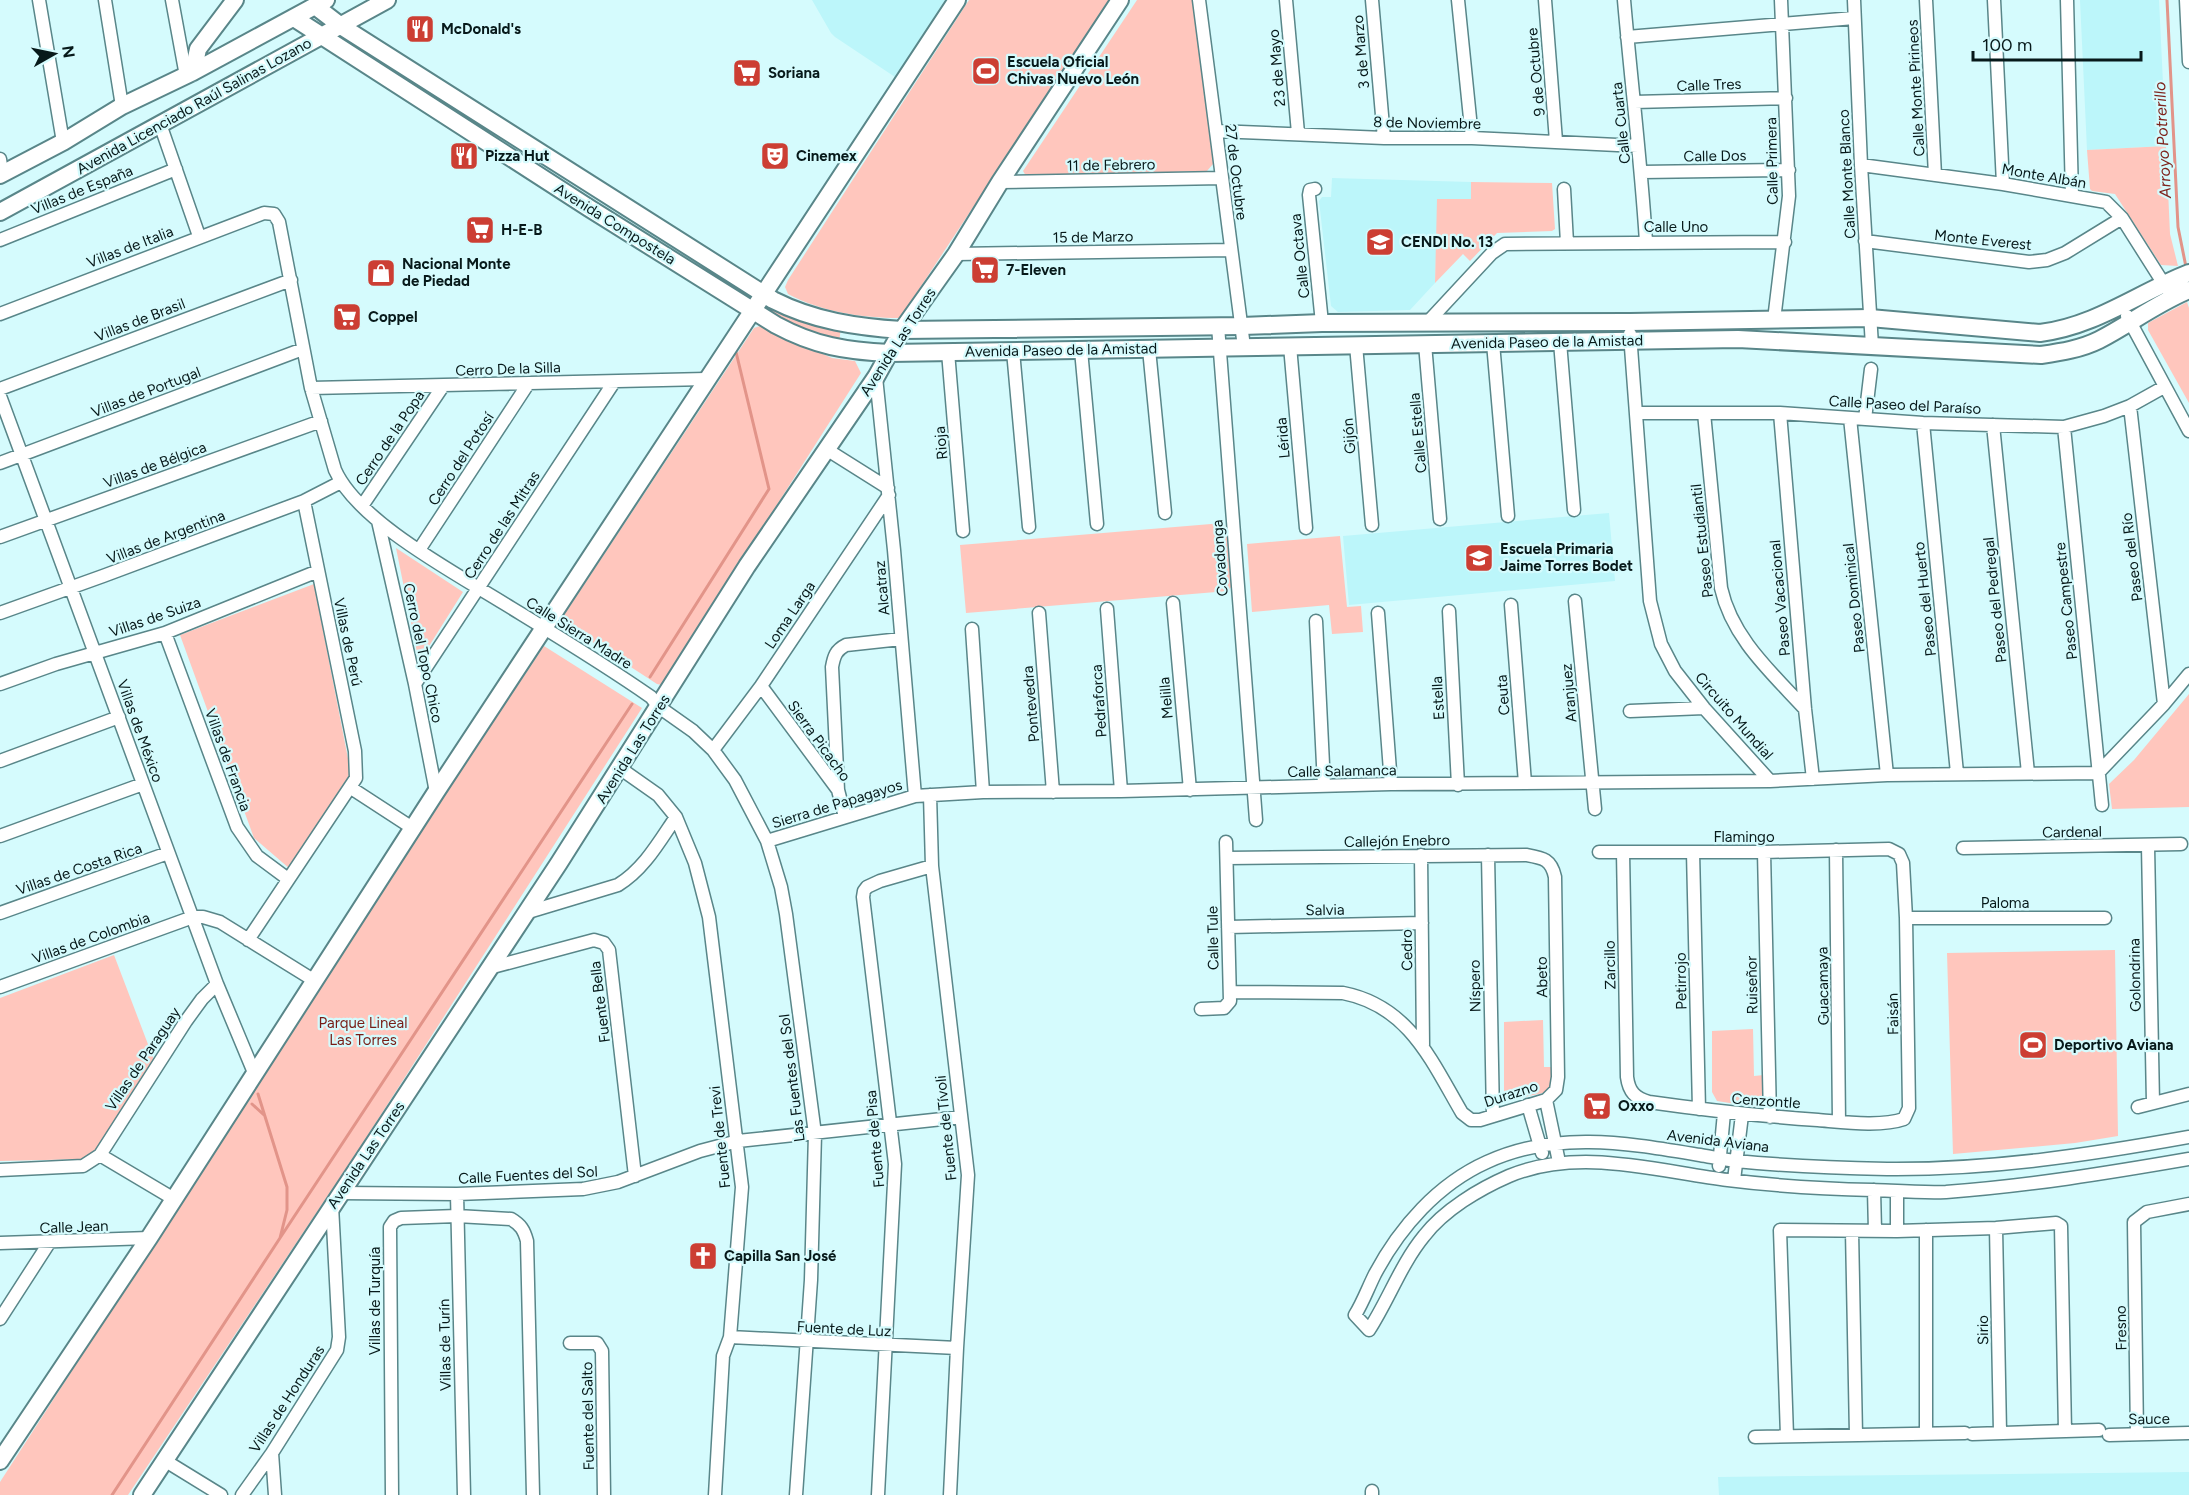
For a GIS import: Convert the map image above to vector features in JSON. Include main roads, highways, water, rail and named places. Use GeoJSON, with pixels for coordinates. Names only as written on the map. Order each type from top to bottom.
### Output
{"type":"FeatureCollection","features":[{"type":"Feature","properties":{"kind":"waterway","name":"Arroyo Potrerillo"},"geometry":{"type":"LineString","coordinates":[[2167,0],[2178,227],[2186,267]]}},
{"type":"Feature","properties":{"kind":"waterway"},"geometry":{"type":"LineString","coordinates":[[650,677],[769,489],[736,352]]}},
{"type":"Feature","properties":{"kind":"waterway"},"geometry":{"type":"LineString","coordinates":[[280,1238],[632,704]]}},
{"type":"Feature","properties":{"kind":"waterway"},"geometry":{"type":"LineString","coordinates":[[112,1495],[280,1238],[287,1210],[287,1187],[258,1094]]}},
{"type":"Feature","properties":{"kind":"waterway"},"geometry":{"type":"LineString","coordinates":[[252,1104],[264,1115]]}},
{"type":"Feature","properties":{"kind":"place","name":"McDonald's"},"geometry":{"type":"Point","coordinates":[420,29]}},
{"type":"Feature","properties":{"kind":"place","name":"Escuela Oficial Chivas Nuevo León"},"geometry":{"type":"Point","coordinates":[986,71]}},
{"type":"Feature","properties":{"kind":"place","name":"Soriana"},"geometry":{"type":"Point","coordinates":[747,73]}},
{"type":"Feature","properties":{"kind":"place","name":"Pizza Hut"},"geometry":{"type":"Point","coordinates":[464,156]}},
{"type":"Feature","properties":{"kind":"place","name":"Cinemex"},"geometry":{"type":"Point","coordinates":[775,156]}},
{"type":"Feature","properties":{"kind":"place","name":"H-E-B"},"geometry":{"type":"Point","coordinates":[480,230]}},
{"type":"Feature","properties":{"kind":"place","name":"CENDI No. 13"},"geometry":{"type":"Point","coordinates":[1380,242]}},
{"type":"Feature","properties":{"kind":"place","name":"7-Eleven"},"geometry":{"type":"Point","coordinates":[985,270]}},
{"type":"Feature","properties":{"kind":"place","name":"Nacional Monte de Piedad"},"geometry":{"type":"Point","coordinates":[381,273]}},
{"type":"Feature","properties":{"kind":"place","name":"Coppel"},"geometry":{"type":"Point","coordinates":[347,317]}},
{"type":"Feature","properties":{"kind":"place","name":"Escuela Primaria Jaime Torres Bodet"},"geometry":{"type":"Point","coordinates":[1479,558]}},
{"type":"Feature","properties":{"kind":"place","name":"Deportivo Aviana"},"geometry":{"type":"Point","coordinates":[2033,1045]}},
{"type":"Feature","properties":{"kind":"place","name":"Oxxo"},"geometry":{"type":"Point","coordinates":[1597,1106]}},
{"type":"Feature","properties":{"kind":"place","name":"Capilla San José"},"geometry":{"type":"Point","coordinates":[703,1256]}},
{"type":"Feature","properties":{"kind":"park label","name":"Parque Lineal Las Torres"},"geometry":{"type":"Point","coordinates":[363,1032]}}]}
